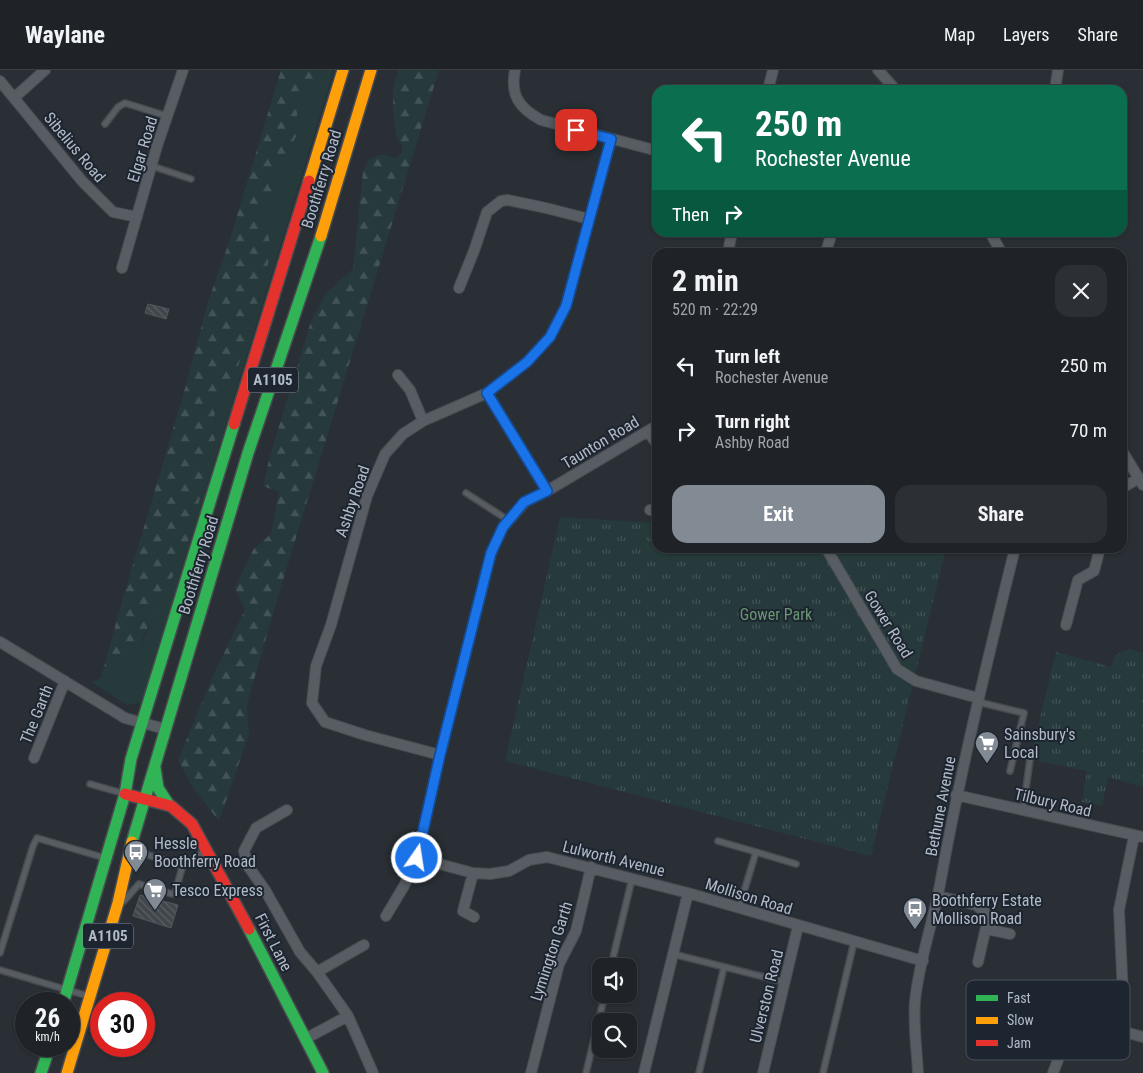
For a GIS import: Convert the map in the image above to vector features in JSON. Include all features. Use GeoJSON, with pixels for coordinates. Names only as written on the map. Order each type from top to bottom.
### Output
{"type":"FeatureCollection","features":[{"type":"Feature","properties":{"kind":"main road","name":"Boothferry Road"},"geometry":{"type":"LineString","coordinates":[[91,992],[118,903],[130,849],[154,763],[309,228],[343,70]]}},
{"type":"Feature","properties":{"kind":"main road","name":"Boothferry Road"},"geometry":{"type":"LineString","coordinates":[[66,992],[125,794],[131,759],[230,448],[309,228],[371,70]]}},
{"type":"Feature","properties":{"kind":"main road"},"geometry":{"type":"LineString","coordinates":[[154,763],[158,788],[169,805]]}},
{"type":"Feature","properties":{"kind":"main road","name":"First Lane"},"geometry":{"type":"LineString","coordinates":[[125,794],[169,805],[192,824],[260,949],[323,1073]]}},
{"type":"Feature","properties":{"kind":"main road","name":"Boothferry Road"},"geometry":{"type":"LineString","coordinates":[[67,1073],[90,996]]}},
{"type":"Feature","properties":{"kind":"main road"},"geometry":{"type":"LineString","coordinates":[[42,1073],[47,1057]]}},
{"type":"Feature","properties":{"kind":"street"},"geometry":{"type":"LineString","coordinates":[[15,98],[45,70]]}},
{"type":"Feature","properties":{"kind":"street","name":"Elgar Road"},"geometry":{"type":"LineString","coordinates":[[122,268],[151,165],[183,70]]}},
{"type":"Feature","properties":{"kind":"street"},"geometry":{"type":"LineString","coordinates":[[515,70],[512,84],[515,94],[521,105],[530,114],[542,120],[652,149]]}},
{"type":"Feature","properties":{"kind":"street"},"geometry":{"type":"LineString","coordinates":[[769,85],[773,70]]}},
{"type":"Feature","properties":{"kind":"street"},"geometry":{"type":"LineString","coordinates":[[878,70],[892,85]]}},
{"type":"Feature","properties":{"kind":"street"},"geometry":{"type":"LineString","coordinates":[[1055,85],[1058,70]]}},
{"type":"Feature","properties":{"kind":"street","name":"Sibelius Road"},"geometry":{"type":"LineString","coordinates":[[0,81],[82,181],[113,212],[137,217]]}},
{"type":"Feature","properties":{"kind":"street","name":"Ashby Road"},"geometry":{"type":"LineString","coordinates":[[440,755],[365,736],[325,722],[312,703],[316,666],[331,625],[366,496],[385,454],[403,434],[423,421],[487,393],[527,362],[550,337],[566,306],[611,139]]}},
{"type":"Feature","properties":{"kind":"street"},"geometry":{"type":"LineString","coordinates":[[459,288],[486,212],[501,201],[508,200],[589,219]]}},
{"type":"Feature","properties":{"kind":"street"},"geometry":{"type":"LineString","coordinates":[[993,237],[999,248]]}},
{"type":"Feature","properties":{"kind":"street"},"geometry":{"type":"LineString","coordinates":[[398,375],[410,390],[423,421]]}},
{"type":"Feature","properties":{"kind":"street"},"geometry":{"type":"LineString","coordinates":[[487,393],[547,491]]}},
{"type":"Feature","properties":{"kind":"street","name":"Taunton Road"},"geometry":{"type":"LineString","coordinates":[[386,916],[404,886],[417,858],[440,755],[491,553],[503,527],[524,502],[547,491],[652,429]]}},
{"type":"Feature","properties":{"kind":"street"},"geometry":{"type":"LineString","coordinates":[[1127,458],[1141,481],[1127,486]]}},
{"type":"Feature","properties":{"kind":"street","name":"Gower Road"},"geometry":{"type":"LineString","coordinates":[[829,553],[897,669],[916,681],[978,700]]}},
{"type":"Feature","properties":{"kind":"street","name":"Bethune Avenue"},"geometry":{"type":"LineString","coordinates":[[918,1073],[915,1002],[922,961],[938,896],[956,795],[1014,553]]}},
{"type":"Feature","properties":{"kind":"street"},"geometry":{"type":"LineString","coordinates":[[1066,625],[1078,580],[1094,571],[1099,553]]}},
{"type":"Feature","properties":{"kind":"street"},"geometry":{"type":"LineString","coordinates":[[0,642],[125,718],[165,729]]}},
{"type":"Feature","properties":{"kind":"street","name":"The Garth"},"geometry":{"type":"LineString","coordinates":[[34,758],[65,681]]}},
{"type":"Feature","properties":{"kind":"street","name":"Tilbury Road"},"geometry":{"type":"LineString","coordinates":[[956,795],[1023,812],[1139,837]]}},
{"type":"Feature","properties":{"kind":"street"},"geometry":{"type":"LineString","coordinates":[[288,810],[256,828],[244,851],[248,866],[265,890],[300,952],[317,972],[348,1016],[373,1073]]}},
{"type":"Feature","properties":{"kind":"street"},"geometry":{"type":"LineString","coordinates":[[1122,980],[1119,910],[1139,837]]}},
{"type":"Feature","properties":{"kind":"street","name":"Lulworth Avenue"},"geometry":{"type":"LineString","coordinates":[[417,858],[473,873],[490,874],[509,871],[529,860],[547,857],[688,893]]}},
{"type":"Feature","properties":{"kind":"street","name":"Lymington Garth"},"geometry":{"type":"LineString","coordinates":[[531,1073],[559,964],[576,931],[591,867]]}},
{"type":"Feature","properties":{"kind":"street"},"geometry":{"type":"LineString","coordinates":[[473,873],[463,911],[474,917]]}},
{"type":"Feature","properties":{"kind":"street","name":"Mollison Road"},"geometry":{"type":"LineString","coordinates":[[644,1073],[688,893],[922,961]]}},
{"type":"Feature","properties":{"kind":"street"},"geometry":{"type":"LineString","coordinates":[[938,896],[976,906],[987,914],[986,929],[978,962]]}},
{"type":"Feature","properties":{"kind":"street","name":"Ulverston Road"},"geometry":{"type":"LineString","coordinates":[[763,1073],[798,926]]}},
{"type":"Feature","properties":{"kind":"street"},"geometry":{"type":"LineString","coordinates":[[986,929],[1010,934]]}},
{"type":"Feature","properties":{"kind":"street"},"geometry":{"type":"LineString","coordinates":[[317,972],[364,946]]}},
{"type":"Feature","properties":{"kind":"street"},"geometry":{"type":"LineString","coordinates":[[305,1039],[348,1016]]}},
{"type":"Feature","properties":{"kind":"street"},"geometry":{"type":"LineString","coordinates":[[1130,1034],[1143,1037]]}},
{"type":"Feature","properties":{"kind":"street"},"geometry":{"type":"LineString","coordinates":[[1053,1073],[1058,1060]]}},
{"type":"Feature","properties":{"kind":"lane"},"geometry":{"type":"LineString","coordinates":[[105,124],[118,107],[125,103],[167,116]]}},
{"type":"Feature","properties":{"kind":"lane"},"geometry":{"type":"LineString","coordinates":[[151,165],[191,179]]}},
{"type":"Feature","properties":{"kind":"lane"},"geometry":{"type":"LineString","coordinates":[[466,493],[508,520]]}},
{"type":"Feature","properties":{"kind":"lane"},"geometry":{"type":"LineString","coordinates":[[978,700],[1024,713],[1010,772]]}},
{"type":"Feature","properties":{"kind":"lane"},"geometry":{"type":"LineString","coordinates":[[1023,812],[1030,759]]}},
{"type":"Feature","properties":{"kind":"lane"},"geometry":{"type":"LineString","coordinates":[[90,784],[125,794]]}},
{"type":"Feature","properties":{"kind":"lane"},"geometry":{"type":"LineString","coordinates":[[0,953],[33,846],[38,838],[106,858]]}},
{"type":"Feature","properties":{"kind":"lane"},"geometry":{"type":"LineString","coordinates":[[718,841],[796,864]]}},
{"type":"Feature","properties":{"kind":"lane"},"geometry":{"type":"LineString","coordinates":[[130,849],[181,866]]}},
{"type":"Feature","properties":{"kind":"lane"},"geometry":{"type":"LineString","coordinates":[[181,866],[207,850]]}},
{"type":"Feature","properties":{"kind":"lane"},"geometry":{"type":"LineString","coordinates":[[739,909],[756,852]]}},
{"type":"Feature","properties":{"kind":"lane"},"geometry":{"type":"LineString","coordinates":[[118,903],[123,901],[139,884],[172,894],[175,893],[181,866]]}},
{"type":"Feature","properties":{"kind":"lane"},"geometry":{"type":"LineString","coordinates":[[613,958],[633,878]]}},
{"type":"Feature","properties":{"kind":"lane"},"geometry":{"type":"LineString","coordinates":[[823,1073],[854,942]]}},
{"type":"Feature","properties":{"kind":"lane"},"geometry":{"type":"LineString","coordinates":[[673,954],[784,982]]}},
{"type":"Feature","properties":{"kind":"lane"},"geometry":{"type":"LineString","coordinates":[[699,1073],[724,967]]}},
{"type":"Feature","properties":{"kind":"lane"},"geometry":{"type":"LineString","coordinates":[[0,970],[90,996]]}},
{"type":"Feature","properties":{"kind":"lane"},"geometry":{"type":"LineString","coordinates":[[586,1073],[603,1003]]}},
{"type":"Feature","properties":{"kind":"green space"},"geometry":{"type":"Polygon","coordinates":[[[281,70],[328,70],[323,84],[305,92],[297,114],[299,130],[290,149],[279,160],[273,189],[261,212],[271,249],[263,287],[235,376],[217,402],[214,418],[215,443],[186,549],[144,635],[139,653],[125,657],[101,678],[184,392],[208,302],[229,242],[281,70]]]}},
{"type":"Feature","properties":{"kind":"green space"},"geometry":{"type":"Polygon","coordinates":[[[328,70],[334,70],[141,703],[127,705],[91,682],[101,678],[125,657],[139,653],[215,443],[214,418],[217,402],[235,376],[263,287],[271,249],[261,212],[273,189],[279,160],[290,149],[299,130],[297,114],[305,92],[322,84],[328,70]]]}},
{"type":"Feature","properties":{"kind":"green space"},"geometry":{"type":"Polygon","coordinates":[[[398,70],[439,70],[277,600],[247,704],[249,734],[219,821],[193,788],[178,760],[213,676],[245,610],[235,588],[253,550],[271,534],[279,492],[263,486],[270,456],[311,321],[326,293],[353,269],[363,172],[369,159],[383,154],[396,158],[402,152],[402,145],[397,139],[393,110],[393,90],[398,70]]]}},
{"type":"Feature","properties":{"kind":"green space","name":"Gower Park"},"geometry":{"type":"Polygon","coordinates":[[[560,517],[652,523],[652,553],[945,553],[871,856],[505,761],[560,517]]]}},
{"type":"Feature","properties":{"kind":"green space"},"geometry":{"type":"Polygon","coordinates":[[[1129,649],[1143,653],[1143,787],[1108,777],[1102,806],[1082,802],[1087,771],[1030,759],[1056,652],[1111,667],[1115,655],[1129,649]]]}},
{"type":"Feature","properties":{"kind":"building"},"geometry":{"type":"Polygon","coordinates":[[[148,304],[169,309],[166,319],[145,313],[148,304]]]}},
{"type":"Feature","properties":{"kind":"building","name":"Tesco Express"},"geometry":{"type":"Polygon","coordinates":[[[140,895],[178,905],[171,928],[133,916],[140,895]]]}},
{"type":"Feature","properties":{"kind":"traffic: fast"},"geometry":{"type":"LineString","coordinates":[[132,842],[248,453],[321,236]]}},
{"type":"Feature","properties":{"kind":"traffic: fast"},"geometry":{"type":"LineString","coordinates":[[67,992],[125,794],[131,759],[234,424]]}},
{"type":"Feature","properties":{"kind":"traffic: fast"},"geometry":{"type":"LineString","coordinates":[[155,768],[158,788],[169,805]]}},
{"type":"Feature","properties":{"kind":"traffic: fast"},"geometry":{"type":"LineString","coordinates":[[249,929],[323,1073]]}},
{"type":"Feature","properties":{"kind":"traffic: fast"},"geometry":{"type":"LineString","coordinates":[[41,1073],[46,1057]]}},
{"type":"Feature","properties":{"kind":"traffic: slow"},"geometry":{"type":"LineString","coordinates":[[309,181],[343,70]]}},
{"type":"Feature","properties":{"kind":"traffic: slow"},"geometry":{"type":"LineString","coordinates":[[321,236],[371,70]]}},
{"type":"Feature","properties":{"kind":"traffic: slow"},"geometry":{"type":"LineString","coordinates":[[67,1073],[118,903],[132,842]]}},
{"type":"Feature","properties":{"kind":"traffic: jam"},"geometry":{"type":"LineString","coordinates":[[234,424],[309,181]]}},
{"type":"Feature","properties":{"kind":"traffic: jam"},"geometry":{"type":"LineString","coordinates":[[125,794],[171,806],[192,824],[249,929]]}},
{"type":"Feature","properties":{"kind":"place","name":"Sainsbury's Local"},"geometry":{"type":"Point","coordinates":[987,764]}},
{"type":"Feature","properties":{"kind":"place","name":"Hessle Boothferry Road"},"geometry":{"type":"Point","coordinates":[136,873]}},
{"type":"Feature","properties":{"kind":"place","name":"Tesco Express"},"geometry":{"type":"Point","coordinates":[155,911]}},
{"type":"Feature","properties":{"kind":"place","name":"Boothferry Estate Mollison Road"},"geometry":{"type":"Point","coordinates":[915,930]}},
{"type":"Feature","properties":{"kind":"route"},"geometry":{"type":"LineString","coordinates":[[417,858],[440,755],[491,553],[503,527],[524,502],[547,491],[487,393],[527,362],[550,337],[566,306],[611,139],[576,130]]}}]}
